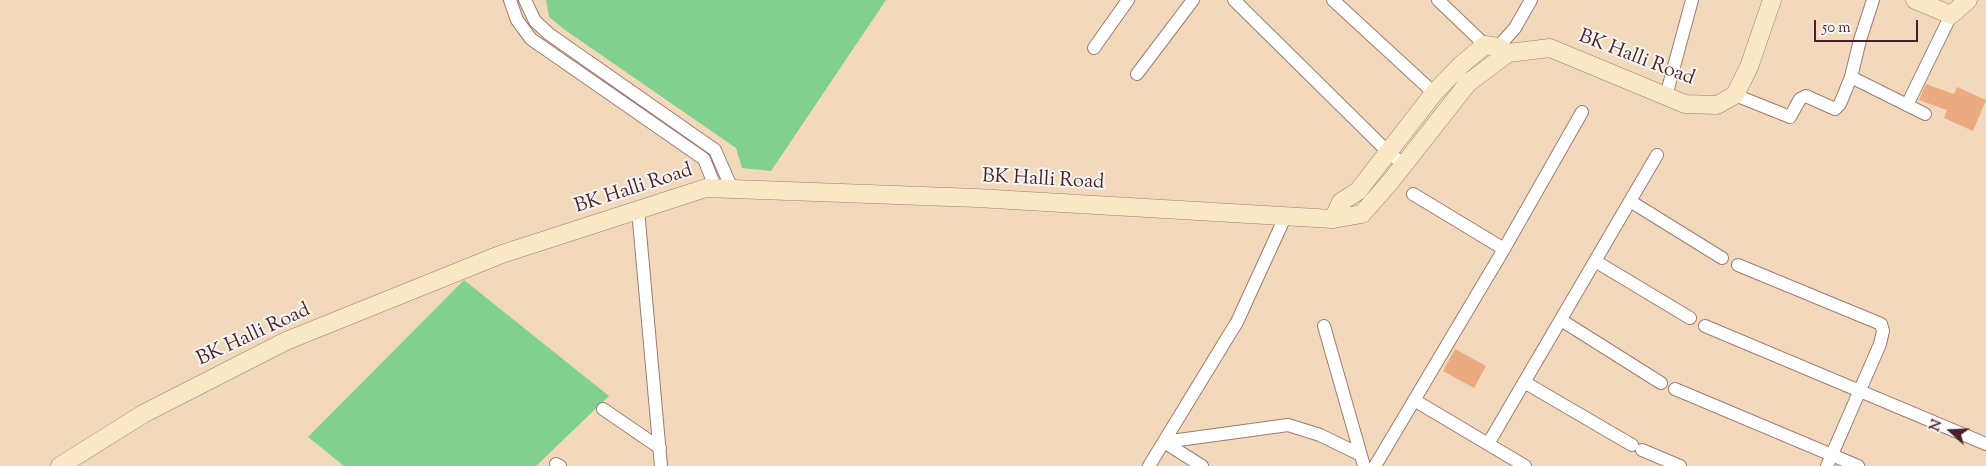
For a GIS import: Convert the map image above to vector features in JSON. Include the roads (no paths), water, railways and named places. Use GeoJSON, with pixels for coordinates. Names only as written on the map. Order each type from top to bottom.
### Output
{"type":"FeatureCollection","features":[{"type":"Feature","properties":{"kind":"main road"},"geometry":{"type":"LineString","coordinates":[[1735,95],[1749,68],[1772,0]]}},
{"type":"Feature","properties":{"kind":"main road"},"geometry":{"type":"LineString","coordinates":[[1915,0],[1951,15],[1968,0]]}},
{"type":"Feature","properties":{"kind":"main road","name":"BK Halli Road"},"geometry":{"type":"LineString","coordinates":[[60,466],[142,414],[286,341],[502,254],[706,188],[977,198],[1333,219],[1362,214],[1497,48],[1550,48],[1685,104],[1717,105],[1735,95]]}},
{"type":"Feature","properties":{"kind":"main road"},"geometry":{"type":"LineString","coordinates":[[1333,219],[1341,202],[1358,191],[1434,94],[1461,65],[1497,48]]}},
{"type":"Feature","properties":{"kind":"street"},"geometry":{"type":"LineString","coordinates":[[510,0],[517,20],[531,39],[704,160],[724,189]]}},
{"type":"Feature","properties":{"kind":"street"},"geometry":{"type":"LineString","coordinates":[[525,0],[535,21],[549,34],[715,150],[724,189]]}},
{"type":"Feature","properties":{"kind":"street"},"geometry":{"type":"LineString","coordinates":[[1094,48],[1128,0]]}},
{"type":"Feature","properties":{"kind":"street"},"geometry":{"type":"LineString","coordinates":[[1137,74],[1193,0]]}},
{"type":"Feature","properties":{"kind":"street"},"geometry":{"type":"LineString","coordinates":[[1234,0],[1388,152],[1403,164]]}},
{"type":"Feature","properties":{"kind":"street"},"geometry":{"type":"LineString","coordinates":[[1333,0],[1434,94]]}},
{"type":"Feature","properties":{"kind":"street"},"geometry":{"type":"LineString","coordinates":[[1438,0],[1497,48],[1514,28],[1531,0]]}},
{"type":"Feature","properties":{"kind":"street"},"geometry":{"type":"LineString","coordinates":[[1666,96],[1692,0]]}},
{"type":"Feature","properties":{"kind":"street"},"geometry":{"type":"LineString","coordinates":[[1735,95],[1790,117],[1800,99],[1806,96],[1835,109],[1840,104],[1851,77],[1860,40],[1873,0]]}},
{"type":"Feature","properties":{"kind":"street"},"geometry":{"type":"LineString","coordinates":[[1907,105],[1951,15]]}},
{"type":"Feature","properties":{"kind":"street"},"geometry":{"type":"LineString","coordinates":[[1851,77],[1925,114]]}},
{"type":"Feature","properties":{"kind":"street"},"geometry":{"type":"LineString","coordinates":[[1375,466],[1504,249],[1582,112]]}},
{"type":"Feature","properties":{"kind":"street"},"geometry":{"type":"LineString","coordinates":[[1488,444],[1657,154]]}},
{"type":"Feature","properties":{"kind":"street"},"geometry":{"type":"LineString","coordinates":[[1412,194],[1504,249]]}},
{"type":"Feature","properties":{"kind":"street"},"geometry":{"type":"LineString","coordinates":[[1630,201],[1722,258]]}},
{"type":"Feature","properties":{"kind":"street"},"geometry":{"type":"LineString","coordinates":[[638,210],[661,466]]}},
{"type":"Feature","properties":{"kind":"street"},"geometry":{"type":"LineString","coordinates":[[1149,466],[1237,322],[1286,215]]}},
{"type":"Feature","properties":{"kind":"street"},"geometry":{"type":"LineString","coordinates":[[1595,261],[1690,318]]}},
{"type":"Feature","properties":{"kind":"street"},"geometry":{"type":"LineString","coordinates":[[1738,265],[1881,324],[1883,330],[1882,337],[1829,461]]}},
{"type":"Feature","properties":{"kind":"street"},"geometry":{"type":"LineString","coordinates":[[1561,320],[1661,383]]}},
{"type":"Feature","properties":{"kind":"street"},"geometry":{"type":"LineString","coordinates":[[1324,326],[1362,461]]}},
{"type":"Feature","properties":{"kind":"street"},"geometry":{"type":"LineString","coordinates":[[1705,326],[1986,444]]}},
{"type":"Feature","properties":{"kind":"street"},"geometry":{"type":"LineString","coordinates":[[1524,382],[1637,448],[1680,466]]}},
{"type":"Feature","properties":{"kind":"street"},"geometry":{"type":"LineString","coordinates":[[1675,390],[1829,461],[1858,466]]}},
{"type":"Feature","properties":{"kind":"street"},"geometry":{"type":"LineString","coordinates":[[1414,400],[1525,466]]}},
{"type":"Feature","properties":{"kind":"street"},"geometry":{"type":"LineString","coordinates":[[603,409],[660,448]]}},
{"type":"Feature","properties":{"kind":"street"},"geometry":{"type":"LineString","coordinates":[[1164,442],[1288,425],[1320,435],[1362,461]]}},
{"type":"Feature","properties":{"kind":"street"},"geometry":{"type":"LineString","coordinates":[[1164,442],[1202,466]]}}]}
